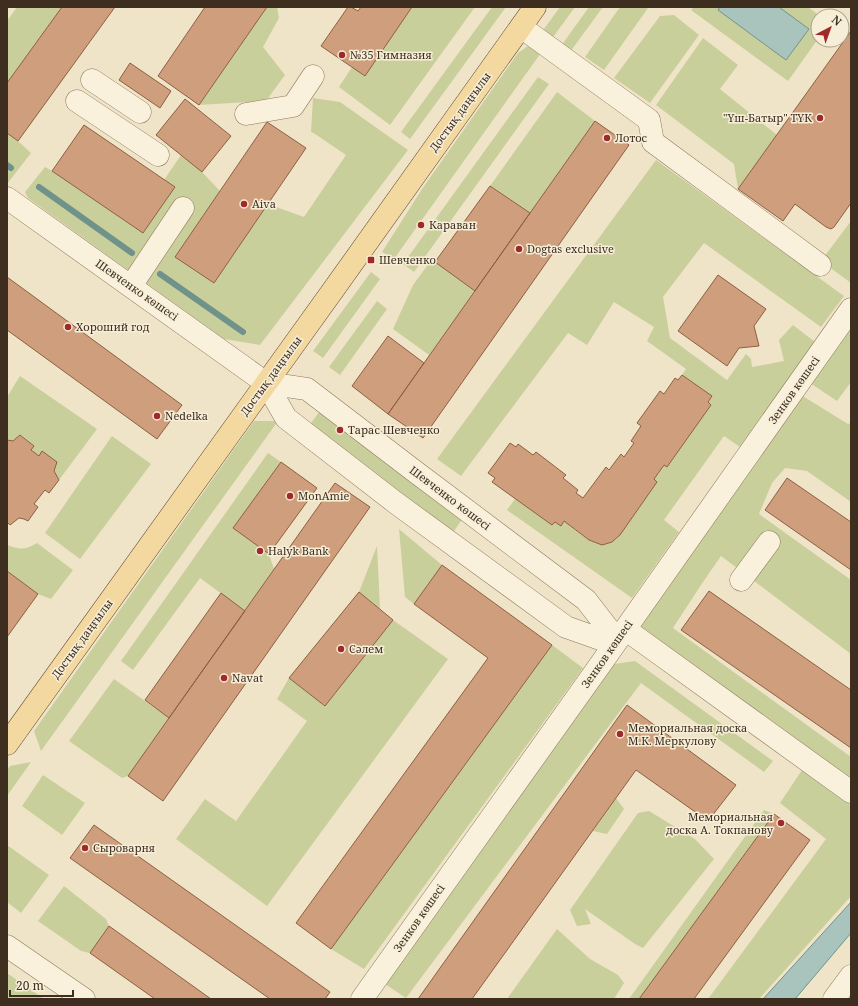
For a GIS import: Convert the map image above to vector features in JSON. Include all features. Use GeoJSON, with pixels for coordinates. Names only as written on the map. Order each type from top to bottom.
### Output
{"type":"FeatureCollection","features":[{"type":"Feature","properties":{"kind":"main road","name":"Достық даңғылы"},"geometry":{"type":"LineString","coordinates":[[7,744],[535,7]]}},
{"type":"Feature","properties":{"kind":"street"},"geometry":{"type":"LineString","coordinates":[[520,27],[649,120],[653,142],[820,265]]}},
{"type":"Feature","properties":{"kind":"street"},"geometry":{"type":"LineString","coordinates":[[246,114],[293,106],[313,76]]}},
{"type":"Feature","properties":{"kind":"street"},"geometry":{"type":"LineString","coordinates":[[92,80],[140,112]]}},
{"type":"Feature","properties":{"kind":"street"},"geometry":{"type":"LineString","coordinates":[[77,101],[158,155]]}},
{"type":"Feature","properties":{"kind":"street","name":"Шевченко көшесі"},"geometry":{"type":"LineString","coordinates":[[7,198],[266,382],[307,389],[586,600],[618,638],[851,792]]}},
{"type":"Feature","properties":{"kind":"street"},"geometry":{"type":"LineString","coordinates":[[130,286],[183,208]]}},
{"type":"Feature","properties":{"kind":"street","name":"Зенков көшесі"},"geometry":{"type":"LineString","coordinates":[[362,999],[851,309]]}},
{"type":"Feature","properties":{"kind":"street","name":"Шевченко көшесі"},"geometry":{"type":"LineString","coordinates":[[266,382],[286,418],[396,502],[566,627],[618,638]]}},
{"type":"Feature","properties":{"kind":"street"},"geometry":{"type":"LineString","coordinates":[[741,580],[769,542]]}},
{"type":"Feature","properties":{"kind":"street"},"geometry":{"type":"LineString","coordinates":[[7,946],[84,999]]}},
{"type":"Feature","properties":{"kind":"street"},"geometry":{"type":"LineString","coordinates":[[834,999],[851,976]]}},
{"type":"Feature","properties":{"kind":"green space"},"geometry":{"type":"Polygon","coordinates":[[[17,7],[62,7],[7,83],[7,21],[17,7]]]}},
{"type":"Feature","properties":{"kind":"green space"},"geometry":{"type":"Polygon","coordinates":[[[267,7],[277,7],[279,18],[263,47],[285,75],[266,101],[199,105],[267,7]]]}},
{"type":"Feature","properties":{"kind":"green space"},"geometry":{"type":"Polygon","coordinates":[[[412,7],[475,7],[390,125],[339,87],[352,67],[365,75],[412,7]]]}},
{"type":"Feature","properties":{"kind":"green space"},"geometry":{"type":"Polygon","coordinates":[[[492,7],[506,7],[410,139],[401,132],[492,7]]]}},
{"type":"Feature","properties":{"kind":"green space"},"geometry":{"type":"Polygon","coordinates":[[[560,7],[575,7],[551,40],[541,33],[560,7]]]}},
{"type":"Feature","properties":{"kind":"green space"},"geometry":{"type":"Polygon","coordinates":[[[589,7],[603,7],[570,52],[561,46],[589,7]]]}},
{"type":"Feature","properties":{"kind":"green space"},"geometry":{"type":"Polygon","coordinates":[[[620,7],[648,8],[604,70],[585,57],[620,7]]]}},
{"type":"Feature","properties":{"kind":"green space"},"geometry":{"type":"Polygon","coordinates":[[[694,7],[720,7],[718,10],[786,60],[809,29],[779,7],[808,7],[810,8],[810,48],[812,48],[788,81],[691,10],[694,7]]]}},
{"type":"Feature","properties":{"kind":"green space"},"geometry":{"type":"Polygon","coordinates":[[[674,15],[699,35],[650,103],[614,78],[660,16],[674,15]]]}},
{"type":"Feature","properties":{"kind":"green space"},"geometry":{"type":"Polygon","coordinates":[[[703,38],[738,65],[720,89],[777,135],[738,189],[734,164],[656,105],[703,38]]]}},
{"type":"Feature","properties":{"kind":"green space"},"geometry":{"type":"Polygon","coordinates":[[[528,46],[543,50],[394,259],[382,252],[422,189],[518,53],[528,46]]]}},
{"type":"Feature","properties":{"kind":"green space"},"geometry":{"type":"Polygon","coordinates":[[[538,77],[549,84],[414,272],[403,264],[538,77]]]}},
{"type":"Feature","properties":{"kind":"green space"},"geometry":{"type":"Polygon","coordinates":[[[557,92],[595,121],[530,213],[490,186],[557,92]]]}},
{"type":"Feature","properties":{"kind":"green space"},"geometry":{"type":"Polygon","coordinates":[[[313,98],[340,102],[408,150],[260,345],[224,339],[28,198],[25,192],[45,167],[143,233],[175,187],[164,180],[181,155],[202,172],[220,191],[175,257],[214,283],[268,204],[304,217],[346,155],[311,132],[313,98]]]}},
{"type":"Feature","properties":{"kind":"green space"},"geometry":{"type":"Polygon","coordinates":[[[7,133],[31,153],[7,184],[7,133]]]}},
{"type":"Feature","properties":{"kind":"green space"},"geometry":{"type":"Polygon","coordinates":[[[656,160],[844,296],[821,327],[704,243],[663,297],[670,338],[727,380],[746,354],[751,359],[752,367],[784,361],[779,340],[793,325],[815,342],[740,447],[724,436],[664,520],[679,532],[632,598],[507,510],[515,499],[561,526],[564,521],[584,537],[598,544],[606,544],[613,541],[620,535],[657,482],[654,479],[664,465],[667,467],[711,405],[708,402],[712,396],[682,375],[686,369],[647,341],[654,327],[614,302],[587,345],[568,333],[461,476],[437,459],[656,160]]]}},
{"type":"Feature","properties":{"kind":"green space"},"geometry":{"type":"Polygon","coordinates":[[[851,221],[851,283],[821,261],[851,221]]]}},
{"type":"Feature","properties":{"kind":"green space"},"geometry":{"type":"Polygon","coordinates":[[[432,259],[475,291],[429,355],[393,329],[413,285],[432,259]]]}},
{"type":"Feature","properties":{"kind":"green space"},"geometry":{"type":"Polygon","coordinates":[[[371,272],[380,279],[323,358],[313,351],[371,272]]]}},
{"type":"Feature","properties":{"kind":"green space"},"geometry":{"type":"Polygon","coordinates":[[[377,301],[387,309],[340,375],[329,367],[377,301]]]}},
{"type":"Feature","properties":{"kind":"green space"},"geometry":{"type":"Polygon","coordinates":[[[851,325],[851,382],[837,401],[810,383],[851,325]]]}},
{"type":"Feature","properties":{"kind":"green space"},"geometry":{"type":"Polygon","coordinates":[[[20,376],[97,429],[59,480],[42,452],[39,456],[31,450],[34,446],[21,435],[13,441],[7,440],[7,397],[20,376]]]}},
{"type":"Feature","properties":{"kind":"green space"},"geometry":{"type":"Polygon","coordinates":[[[801,395],[848,424],[851,423],[851,502],[807,471],[785,468],[772,483],[759,514],[851,580],[851,654],[721,556],[673,628],[851,757],[851,781],[638,627],[801,395]]]}},
{"type":"Feature","properties":{"kind":"green space"},"geometry":{"type":"Polygon","coordinates":[[[322,408],[465,515],[452,534],[309,426],[322,408]]]}},
{"type":"Feature","properties":{"kind":"green space"},"geometry":{"type":"Polygon","coordinates":[[[254,421],[278,421],[41,751],[34,731],[254,421]]]}},
{"type":"Feature","properties":{"kind":"green space"},"geometry":{"type":"Polygon","coordinates":[[[112,436],[151,464],[80,559],[45,533],[112,436]]]}},
{"type":"Feature","properties":{"kind":"green space"},"geometry":{"type":"Polygon","coordinates":[[[268,453],[281,462],[233,528],[269,554],[274,569],[245,611],[200,578],[133,670],[121,661],[268,453]]]}},
{"type":"Feature","properties":{"kind":"green space"},"geometry":{"type":"Polygon","coordinates":[[[399,529],[442,565],[414,604],[405,597],[399,529]]]}},
{"type":"Feature","properties":{"kind":"green space"},"geometry":{"type":"Polygon","coordinates":[[[37,543],[73,570],[51,599],[38,594],[7,571],[7,545],[15,548],[22,548],[29,547],[37,543]]]}},
{"type":"Feature","properties":{"kind":"green space"},"geometry":{"type":"Polygon","coordinates":[[[377,546],[380,609],[359,592],[377,546]]]}},
{"type":"Feature","properties":{"kind":"green space"},"geometry":{"type":"Polygon","coordinates":[[[393,620],[448,659],[267,906],[176,839],[205,799],[236,821],[307,721],[277,699],[289,678],[325,706],[393,620]]]}},
{"type":"Feature","properties":{"kind":"green space"},"geometry":{"type":"Polygon","coordinates":[[[552,645],[583,668],[364,969],[331,949],[552,645]]]}},
{"type":"Feature","properties":{"kind":"green space"},"geometry":{"type":"Polygon","coordinates":[[[635,661],[773,761],[764,772],[641,683],[406,998],[385,984],[614,664],[635,661]]]}},
{"type":"Feature","properties":{"kind":"green space"},"geometry":{"type":"Polygon","coordinates":[[[114,679],[169,718],[128,776],[122,778],[69,741],[114,679]]]}},
{"type":"Feature","properties":{"kind":"green space"},"geometry":{"type":"Polygon","coordinates":[[[31,762],[7,796],[7,770],[10,766],[31,762]]]}},
{"type":"Feature","properties":{"kind":"green space"},"geometry":{"type":"Polygon","coordinates":[[[804,767],[851,805],[851,896],[759,999],[708,999],[826,839],[780,803],[804,767]]]}},
{"type":"Feature","properties":{"kind":"green space"},"geometry":{"type":"Polygon","coordinates":[[[43,775],[85,803],[62,835],[22,806],[43,775]]]}},
{"type":"Feature","properties":{"kind":"green space"},"geometry":{"type":"Polygon","coordinates":[[[616,798],[624,809],[607,834],[593,831],[616,798]]]}},
{"type":"Feature","properties":{"kind":"green space"},"geometry":{"type":"Polygon","coordinates":[[[764,810],[774,814],[639,999],[629,999],[764,810]]]}},
{"type":"Feature","properties":{"kind":"green space"},"geometry":{"type":"Polygon","coordinates":[[[649,811],[695,839],[714,859],[643,948],[585,909],[591,924],[577,926],[570,910],[638,813],[649,811]]]}},
{"type":"Feature","properties":{"kind":"green space"},"geometry":{"type":"Polygon","coordinates":[[[7,845],[49,875],[21,913],[7,902],[7,845]]]}},
{"type":"Feature","properties":{"kind":"green space"},"geometry":{"type":"Polygon","coordinates":[[[64,886],[106,919],[109,926],[90,953],[81,951],[38,921],[64,886]]]}},
{"type":"Feature","properties":{"kind":"green space"},"geometry":{"type":"Polygon","coordinates":[[[557,929],[590,959],[618,975],[624,983],[614,999],[507,999],[557,929]]]}},
{"type":"Feature","properties":{"kind":"green space"},"geometry":{"type":"Polygon","coordinates":[[[7,973],[44,999],[7,999],[7,973]]]}},
{"type":"Feature","properties":{"kind":"water"},"geometry":{"type":"Polygon","coordinates":[[[720,7],[779,7],[809,29],[786,60],[718,10],[720,7]]]}},
{"type":"Feature","properties":{"kind":"water"},"geometry":{"type":"Polygon","coordinates":[[[851,902],[851,933],[795,999],[763,999],[851,902]]]}},
{"type":"Feature","properties":{"kind":"building"},"geometry":{"type":"Polygon","coordinates":[[[62,7],[115,7],[18,141],[7,133],[7,83],[62,7]]]}},
{"type":"Feature","properties":{"kind":"building"},"geometry":{"type":"Polygon","coordinates":[[[205,7],[267,7],[199,105],[158,76],[205,7]]]}},
{"type":"Feature","properties":{"kind":"building","name":"№35 Гимназия"},"geometry":{"type":"Polygon","coordinates":[[[348,7],[358,11],[361,7],[412,7],[365,76],[321,46],[348,7]]]}},
{"type":"Feature","properties":{"kind":"building","name":"\"Үш-Батыр\" ТҮК"},"geometry":{"type":"Polygon","coordinates":[[[851,31],[851,203],[831,229],[826,227],[795,204],[783,221],[738,189],[839,48],[850,48],[851,31]]]}},
{"type":"Feature","properties":{"kind":"building"},"geometry":{"type":"Polygon","coordinates":[[[130,63],[171,91],[160,108],[119,80],[130,63]]]}},
{"type":"Feature","properties":{"kind":"building"},"geometry":{"type":"Polygon","coordinates":[[[185,99],[231,136],[202,172],[156,135],[185,99]]]}},
{"type":"Feature","properties":{"kind":"building"},"geometry":{"type":"Polygon","coordinates":[[[595,121],[629,145],[423,438],[388,414],[595,121]]]}},
{"type":"Feature","properties":{"kind":"building"},"geometry":{"type":"Polygon","coordinates":[[[267,122],[306,148],[214,283],[175,257],[267,122]]]}},
{"type":"Feature","properties":{"kind":"building"},"geometry":{"type":"Polygon","coordinates":[[[84,125],[175,187],[143,233],[52,171],[84,125]]]}},
{"type":"Feature","properties":{"kind":"building"},"geometry":{"type":"Polygon","coordinates":[[[490,186],[530,213],[475,291],[435,262],[490,186]]]}},
{"type":"Feature","properties":{"kind":"building"},"geometry":{"type":"Polygon","coordinates":[[[718,275],[766,309],[754,326],[759,346],[739,348],[727,366],[678,331],[718,275]]]}},
{"type":"Feature","properties":{"kind":"building"},"geometry":{"type":"Polygon","coordinates":[[[7,277],[182,405],[157,439],[7,330],[7,277]]]}},
{"type":"Feature","properties":{"kind":"building"},"geometry":{"type":"Polygon","coordinates":[[[388,336],[424,363],[388,414],[352,386],[388,336]]]}},
{"type":"Feature","properties":{"kind":"building"},"geometry":{"type":"Polygon","coordinates":[[[682,375],[712,396],[708,402],[711,405],[667,467],[664,465],[654,479],[657,482],[620,535],[612,542],[602,545],[589,540],[564,521],[561,526],[555,522],[552,525],[492,482],[495,478],[488,473],[510,443],[516,447],[518,444],[533,455],[536,452],[566,475],[563,478],[578,490],[576,493],[583,498],[606,467],[609,470],[621,454],[624,457],[634,443],[631,441],[641,426],[637,423],[660,391],[664,394],[675,378],[678,380],[682,375]]]}},
{"type":"Feature","properties":{"kind":"building"},"geometry":{"type":"Polygon","coordinates":[[[20,435],[34,446],[31,450],[39,456],[42,451],[57,462],[54,471],[59,480],[49,493],[45,490],[34,504],[38,507],[28,521],[19,518],[10,525],[7,522],[7,440],[13,441],[20,435]]]}},
{"type":"Feature","properties":{"kind":"building"},"geometry":{"type":"Polygon","coordinates":[[[281,462],[317,488],[269,554],[233,528],[281,462]]]}},
{"type":"Feature","properties":{"kind":"building"},"geometry":{"type":"Polygon","coordinates":[[[787,478],[851,522],[851,570],[765,510],[787,478]]]}},
{"type":"Feature","properties":{"kind":"building"},"geometry":{"type":"Polygon","coordinates":[[[335,483],[370,507],[163,801],[128,776],[335,483]]]}},
{"type":"Feature","properties":{"kind":"building"},"geometry":{"type":"Polygon","coordinates":[[[442,565],[552,645],[331,949],[296,923],[488,658],[414,604],[442,565]]]}},
{"type":"Feature","properties":{"kind":"building"},"geometry":{"type":"Polygon","coordinates":[[[7,571],[38,594],[7,637],[7,571]]]}},
{"type":"Feature","properties":{"kind":"building"},"geometry":{"type":"Polygon","coordinates":[[[709,591],[851,690],[851,748],[681,630],[709,591]]]}},
{"type":"Feature","properties":{"kind":"building","name":"Сәлем"},"geometry":{"type":"Polygon","coordinates":[[[359,592],[393,620],[325,706],[289,678],[359,592]]]}},
{"type":"Feature","properties":{"kind":"building"},"geometry":{"type":"Polygon","coordinates":[[[221,593],[245,611],[169,718],[145,700],[221,593]]]}},
{"type":"Feature","properties":{"kind":"building"},"geometry":{"type":"Polygon","coordinates":[[[627,705],[736,785],[708,821],[636,770],[472,999],[418,999],[627,705]]]}},
{"type":"Feature","properties":{"kind":"building"},"geometry":{"type":"Polygon","coordinates":[[[774,814],[810,840],[694,999],[639,999],[774,814]]]}},
{"type":"Feature","properties":{"kind":"building"},"geometry":{"type":"Polygon","coordinates":[[[94,825],[330,992],[325,999],[270,999],[70,858],[94,825]]]}},
{"type":"Feature","properties":{"kind":"building"},"geometry":{"type":"Polygon","coordinates":[[[109,926],[211,999],[155,999],[90,953],[109,926]]]}},
{"type":"Feature","properties":{"kind":"waterway"},"geometry":{"type":"LineString","coordinates":[[7,165],[11,168]]}},
{"type":"Feature","properties":{"kind":"waterway"},"geometry":{"type":"LineString","coordinates":[[39,187],[132,253]]}},
{"type":"Feature","properties":{"kind":"waterway"},"geometry":{"type":"LineString","coordinates":[[160,274],[243,332]]}},
{"type":"Feature","properties":{"kind":"place","name":"№35 Гимназия"},"geometry":{"type":"Point","coordinates":[342,55]}},
{"type":"Feature","properties":{"kind":"place","name":"\"Үш-Батыр\" ТҮК"},"geometry":{"type":"Point","coordinates":[820,118]}},
{"type":"Feature","properties":{"kind":"place","name":"Лотос"},"geometry":{"type":"Point","coordinates":[607,138]}},
{"type":"Feature","properties":{"kind":"place","name":"Aiva"},"geometry":{"type":"Point","coordinates":[244,204]}},
{"type":"Feature","properties":{"kind":"place","name":"Караван"},"geometry":{"type":"Point","coordinates":[421,225]}},
{"type":"Feature","properties":{"kind":"place","name":"Dogtas exclusive"},"geometry":{"type":"Point","coordinates":[519,249]}},
{"type":"Feature","properties":{"kind":"place","name":"Шевченко"},"geometry":{"type":"Point","coordinates":[371,260]}},
{"type":"Feature","properties":{"kind":"place","name":"Хороший год"},"geometry":{"type":"Point","coordinates":[68,327]}},
{"type":"Feature","properties":{"kind":"place","name":"Nedelka"},"geometry":{"type":"Point","coordinates":[157,416]}},
{"type":"Feature","properties":{"kind":"place","name":"Тарас Шевченко"},"geometry":{"type":"Point","coordinates":[340,430]}},
{"type":"Feature","properties":{"kind":"place","name":"MonAmie"},"geometry":{"type":"Point","coordinates":[290,496]}},
{"type":"Feature","properties":{"kind":"place","name":"Halyk Bank"},"geometry":{"type":"Point","coordinates":[260,551]}},
{"type":"Feature","properties":{"kind":"place","name":"Сәлем"},"geometry":{"type":"Point","coordinates":[341,649]}},
{"type":"Feature","properties":{"kind":"place","name":"Navat"},"geometry":{"type":"Point","coordinates":[224,678]}},
{"type":"Feature","properties":{"kind":"place","name":"Мемориальная доска М.К. Меркулову"},"geometry":{"type":"Point","coordinates":[620,734]}},
{"type":"Feature","properties":{"kind":"place","name":"Мемориальная доска А. Токпанову"},"geometry":{"type":"Point","coordinates":[781,823]}},
{"type":"Feature","properties":{"kind":"place","name":"Сыроварня"},"geometry":{"type":"Point","coordinates":[85,848]}}]}
